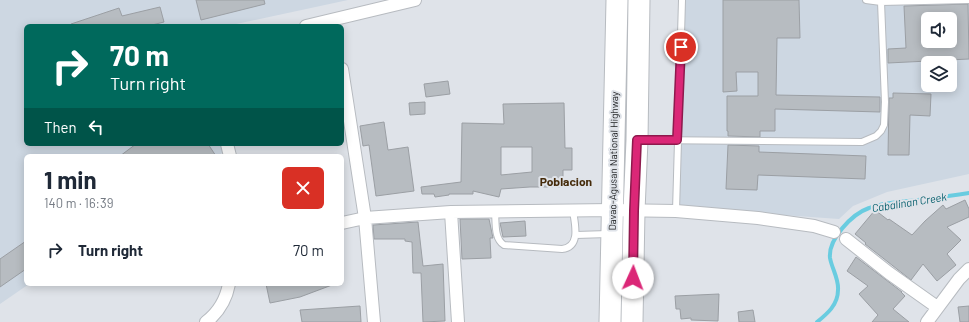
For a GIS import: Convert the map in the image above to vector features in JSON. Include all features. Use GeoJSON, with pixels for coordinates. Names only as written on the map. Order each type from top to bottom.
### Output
{"type":"FeatureCollection","features":[{"type":"Feature","properties":{"kind":"highway","name":"Davao-Agusan National Highway"},"geometry":{"type":"LineString","coordinates":[[617,0],[612,210],[623,234],[632,322]]}},
{"type":"Feature","properties":{"kind":"highway","name":"Davao-Agusan National Highway"},"geometry":{"type":"LineString","coordinates":[[610,322],[623,234],[634,211],[637,140],[639,0]]}},
{"type":"Feature","properties":{"kind":"street"},"geometry":{"type":"LineString","coordinates":[[332,23],[415,0]]}},
{"type":"Feature","properties":{"kind":"street"},"geometry":{"type":"LineString","coordinates":[[344,82],[365,218],[374,322]]}},
{"type":"Feature","properties":{"kind":"street"},"geometry":{"type":"LineString","coordinates":[[344,223],[365,218],[451,212],[612,210],[676,211],[786,222],[814,226],[834,232]]}},
{"type":"Feature","properties":{"kind":"street"},"geometry":{"type":"LineString","coordinates":[[451,212],[458,322]]}},
{"type":"Feature","properties":{"kind":"street"},"geometry":{"type":"LineString","coordinates":[[846,239],[894,277],[937,307]]}},
{"type":"Feature","properties":{"kind":"street"},"geometry":{"type":"LineString","coordinates":[[927,322],[959,279],[969,269]]}},
{"type":"Feature","properties":{"kind":"street"},"geometry":{"type":"LineString","coordinates":[[206,322],[218,310],[225,300],[228,286]]}},
{"type":"Feature","properties":{"kind":"lane"},"geometry":{"type":"LineString","coordinates":[[676,211],[682,0]]}},
{"type":"Feature","properties":{"kind":"lane"},"geometry":{"type":"LineString","coordinates":[[866,0],[882,2],[968,0]]}},
{"type":"Feature","properties":{"kind":"lane"},"geometry":{"type":"LineString","coordinates":[[637,140],[862,142],[876,136],[881,131],[884,124],[885,102],[882,2]]}},
{"type":"Feature","properties":{"kind":"lane"},"geometry":{"type":"LineString","coordinates":[[495,212],[498,237],[500,242],[506,246],[565,248],[573,243],[576,235],[573,211]]}},
{"type":"Feature","properties":{"kind":"lane"},"geometry":{"type":"LineString","coordinates":[[576,235],[623,234]]}},
{"type":"Feature","properties":{"kind":"shaded area"},"geometry":{"type":"Polygon","coordinates":[[[0,0],[348,0],[236,24],[24,24],[24,146],[223,146],[224,151],[220,154],[24,154],[24,286],[26,286],[0,304],[0,0]]]}},
{"type":"Feature","properties":{"kind":"shaded area"},"geometry":{"type":"Polygon","coordinates":[[[680,0],[969,0],[969,174],[887,192],[853,206],[839,219],[673,207],[680,0]]]}},
{"type":"Feature","properties":{"kind":"building"},"geometry":{"type":"Polygon","coordinates":[[[196,0],[264,0],[265,4],[201,20],[196,0]]]}},
{"type":"Feature","properties":{"kind":"building"},"geometry":{"type":"Polygon","coordinates":[[[723,0],[799,0],[800,38],[777,38],[776,95],[880,97],[880,112],[775,109],[775,131],[760,131],[760,137],[728,136],[727,96],[758,96],[758,72],[736,72],[737,91],[723,92],[723,0]]]}},
{"type":"Feature","properties":{"kind":"building"},"geometry":{"type":"Polygon","coordinates":[[[968,4],[969,59],[957,60],[957,56],[921,56],[921,61],[888,63],[888,49],[906,48],[904,6],[968,4]]]}},
{"type":"Feature","properties":{"kind":"building"},"geometry":{"type":"Polygon","coordinates":[[[160,7],[164,22],[156,24],[71,24],[119,8],[122,16],[160,7]]]}},
{"type":"Feature","properties":{"kind":"building"},"geometry":{"type":"Polygon","coordinates":[[[448,81],[450,94],[426,97],[424,84],[448,81]]]}},
{"type":"Feature","properties":{"kind":"building"},"geometry":{"type":"Polygon","coordinates":[[[893,93],[931,94],[930,116],[910,115],[909,155],[888,155],[889,98],[893,98],[893,93]]]}},
{"type":"Feature","properties":{"kind":"building"},"geometry":{"type":"Polygon","coordinates":[[[425,102],[425,114],[410,115],[409,103],[425,102]]]}},
{"type":"Feature","properties":{"kind":"building"},"geometry":{"type":"Polygon","coordinates":[[[564,103],[565,148],[572,148],[572,170],[563,170],[563,187],[501,189],[499,197],[473,191],[473,194],[449,194],[435,197],[434,194],[422,194],[421,187],[461,182],[462,123],[504,124],[503,104],[564,103]],[[501,147],[501,175],[532,172],[532,147],[501,147]]]}},
{"type":"Feature","properties":{"kind":"building"},"geometry":{"type":"Polygon","coordinates":[[[384,122],[388,150],[408,147],[414,191],[376,196],[369,145],[363,146],[360,126],[384,122]]]}},
{"type":"Feature","properties":{"kind":"building"},"geometry":{"type":"Polygon","coordinates":[[[728,145],[759,146],[759,152],[866,156],[865,179],[758,175],[757,190],[726,189],[728,145]]]}},
{"type":"Feature","properties":{"kind":"building"},"geometry":{"type":"Polygon","coordinates":[[[133,146],[209,146],[215,154],[123,154],[133,146]]]}},
{"type":"Feature","properties":{"kind":"building"},"geometry":{"type":"Polygon","coordinates":[[[965,200],[969,209],[969,217],[947,227],[961,240],[947,254],[956,265],[937,281],[923,264],[911,280],[865,244],[866,243],[855,234],[875,210],[912,235],[943,205],[946,209],[965,200]]]}},
{"type":"Feature","properties":{"kind":"building"},"geometry":{"type":"Polygon","coordinates":[[[460,219],[489,219],[493,238],[490,238],[491,258],[462,259],[460,219]]]}},
{"type":"Feature","properties":{"kind":"building"},"geometry":{"type":"Polygon","coordinates":[[[525,221],[526,236],[503,237],[500,223],[525,221]]]}},
{"type":"Feature","properties":{"kind":"building"},"geometry":{"type":"Polygon","coordinates":[[[418,222],[423,266],[443,264],[445,321],[423,322],[421,273],[413,273],[412,242],[405,241],[405,239],[374,239],[373,225],[418,222]]]}},
{"type":"Feature","properties":{"kind":"building"},"geometry":{"type":"Polygon","coordinates":[[[24,242],[24,270],[0,287],[0,259],[24,242]]]}},
{"type":"Feature","properties":{"kind":"building"},"geometry":{"type":"Polygon","coordinates":[[[856,257],[902,292],[905,296],[893,309],[909,322],[872,322],[878,315],[859,294],[868,286],[847,271],[856,257]]]}},
{"type":"Feature","properties":{"kind":"building"},"geometry":{"type":"Polygon","coordinates":[[[266,286],[329,286],[300,297],[270,303],[266,286]]]}},
{"type":"Feature","properties":{"kind":"building"},"geometry":{"type":"Polygon","coordinates":[[[719,294],[718,321],[691,320],[691,318],[681,319],[680,309],[676,309],[675,296],[719,294]]]}},
{"type":"Feature","properties":{"kind":"building"},"geometry":{"type":"Polygon","coordinates":[[[360,306],[361,322],[302,322],[300,310],[360,306]]]}},
{"type":"Feature","properties":{"kind":"building"},"geometry":{"type":"Polygon","coordinates":[[[969,306],[969,322],[960,322],[958,307],[969,306]]]}},
{"type":"Feature","properties":{"kind":"building"},"geometry":{"type":"Polygon","coordinates":[[[753,310],[755,322],[739,322],[738,312],[753,310]]]}},
{"type":"Feature","properties":{"kind":"waterway","name":"Cabalinan Creek"},"geometry":{"type":"LineString","coordinates":[[817,322],[831,309],[838,295],[838,286],[830,258],[830,251],[837,235],[849,221],[862,211],[874,206],[894,202],[969,193]]}},
{"type":"Feature","properties":{"kind":"district","name":"Poblacion"},"geometry":{"type":"Point","coordinates":[566,181]}},
{"type":"Feature","properties":{"kind":"route"},"geometry":{"type":"LineString","coordinates":[[633,278],[637,140],[677,140],[681,47]]}}]}
